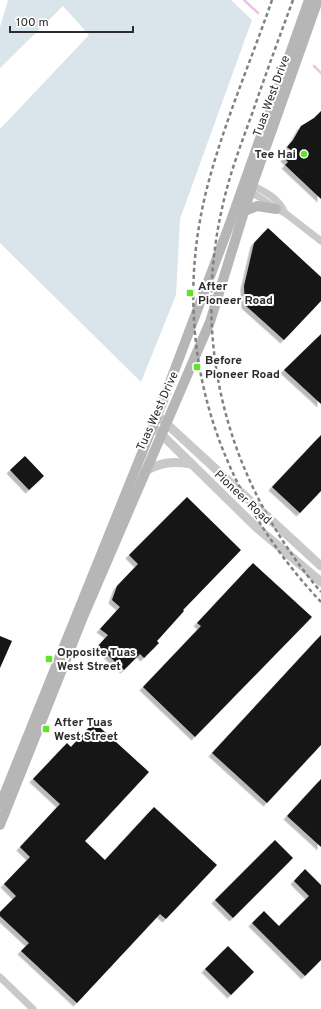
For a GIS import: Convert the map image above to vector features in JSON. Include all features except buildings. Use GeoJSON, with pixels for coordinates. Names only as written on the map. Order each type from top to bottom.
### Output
{"type":"FeatureCollection","features":[{"type":"Feature","properties":{"kind":"main road","name":"Tuas West Drive"},"geometry":{"type":"LineString","coordinates":[[0,805],[210,322],[245,211],[247,187],[308,0]]}},
{"type":"Feature","properties":{"kind":"main road","name":"Tuas West Drive"},"geometry":{"type":"LineString","coordinates":[[0,825],[229,226],[247,187],[318,0]]}},
{"type":"Feature","properties":{"kind":"main road"},"geometry":{"type":"LineString","coordinates":[[245,211],[257,206],[281,211]]}},
{"type":"Feature","properties":{"kind":"street"},"geometry":{"type":"LineString","coordinates":[[247,187],[321,241]]}},
{"type":"Feature","properties":{"kind":"street","name":"Pioneer Road"},"geometry":{"type":"LineString","coordinates":[[157,414],[321,566]]}},
{"type":"Feature","properties":{"kind":"street","name":"Pioneer Road"},"geometry":{"type":"LineString","coordinates":[[153,425],[161,435],[256,528],[321,582]]}},
{"type":"Feature","properties":{"kind":"street"},"geometry":{"type":"LineString","coordinates":[[145,471],[166,462],[176,461],[191,464]]}},
{"type":"Feature","properties":{"kind":"street"},"geometry":{"type":"LineString","coordinates":[[0,977],[33,1009]]}},
{"type":"Feature","properties":{"kind":"shaded area"},"geometry":{"type":"Polygon","coordinates":[[[8,0],[231,0],[252,20],[180,219],[176,295],[141,382],[0,243],[0,129],[89,35],[63,6],[0,68],[0,27],[8,0]]]}},
{"type":"Feature","properties":{"kind":"waterway"},"geometry":{"type":"LineString","coordinates":[[244,0],[258,13]]}},
{"type":"Feature","properties":{"kind":"waterway"},"geometry":{"type":"LineString","coordinates":[[314,66],[321,73]]}},
{"type":"Feature","properties":{"kind":"railway"},"geometry":{"type":"LineString","coordinates":[[272,0],[229,117],[207,188],[196,245],[193,301],[198,356],[209,410],[228,461],[253,511],[284,558],[321,602]]}},
{"type":"Feature","properties":{"kind":"railway"},"geometry":{"type":"LineString","coordinates":[[293,0],[240,147],[226,192],[214,257],[211,309],[215,360],[225,410],[240,459],[262,505],[289,550],[321,592]]}},
{"type":"Feature","properties":{"kind":"place","name":"Tee Hai"},"geometry":{"type":"Point","coordinates":[304,154]}},
{"type":"Feature","properties":{"kind":"place","name":"After Pioneer Road"},"geometry":{"type":"Point","coordinates":[190,293]}},
{"type":"Feature","properties":{"kind":"place","name":"Before Pioneer Road"},"geometry":{"type":"Point","coordinates":[197,367]}},
{"type":"Feature","properties":{"kind":"place","name":"Opposite Tuas West Street"},"geometry":{"type":"Point","coordinates":[49,659]}},
{"type":"Feature","properties":{"kind":"place","name":"After Tuas West Street"},"geometry":{"type":"Point","coordinates":[46,729]}}]}
